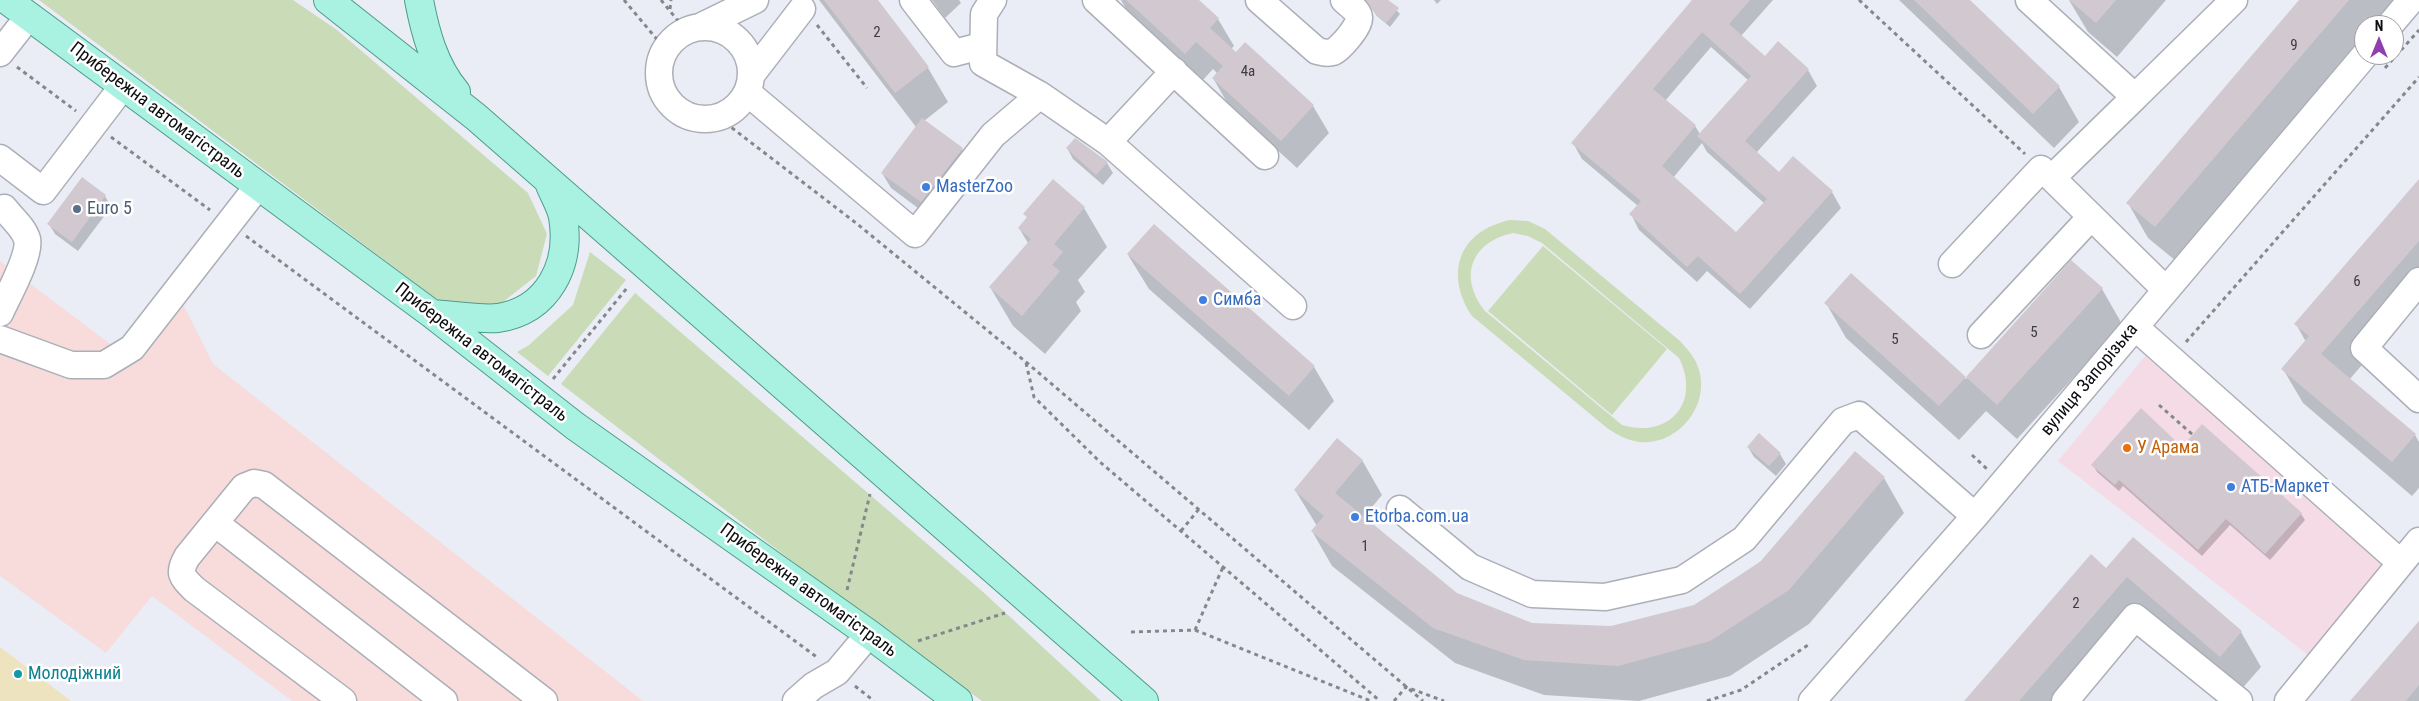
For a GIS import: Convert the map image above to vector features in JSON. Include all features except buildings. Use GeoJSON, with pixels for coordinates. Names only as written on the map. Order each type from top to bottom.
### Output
{"type":"FeatureCollection","features":[{"type":"Feature","properties":{"kind":"main road"},"geometry":{"type":"LineString","coordinates":[[328,0],[476,116],[549,182],[937,518],[1144,701]]}},
{"type":"Feature","properties":{"kind":"main road"},"geometry":{"type":"LineString","coordinates":[[419,0],[424,27],[436,60],[452,88],[476,116]]}},
{"type":"Feature","properties":{"kind":"main road","name":"Прибережна автомагістраль"},"geometry":{"type":"LineString","coordinates":[[18,8],[432,314],[575,426],[869,634],[958,701]]}},
{"type":"Feature","properties":{"kind":"main road"},"geometry":{"type":"LineString","coordinates":[[432,314],[497,318],[536,304],[560,269],[565,250],[562,216],[549,182]]}},
{"type":"Feature","properties":{"kind":"street"},"geometry":{"type":"LineString","coordinates":[[756,0],[674,38],[665,49],[659,64],[659,79],[663,94],[672,106],[685,115],[702,120],[719,118],[736,108],[750,83],[802,9]]}},
{"type":"Feature","properties":{"kind":"street"},"geometry":{"type":"LineString","coordinates":[[913,0],[954,53],[981,46]]}},
{"type":"Feature","properties":{"kind":"street"},"geometry":{"type":"LineString","coordinates":[[993,0],[984,14],[981,46],[982,63],[1040,95],[1108,142],[1293,306]]}},
{"type":"Feature","properties":{"kind":"street"},"geometry":{"type":"LineString","coordinates":[[1096,0],[1265,156]]}},
{"type":"Feature","properties":{"kind":"street"},"geometry":{"type":"LineString","coordinates":[[1259,0],[1317,51],[1326,53],[1335,51],[1357,27],[1360,19],[1357,12],[1344,0]]}},
{"type":"Feature","properties":{"kind":"street"},"geometry":{"type":"LineString","coordinates":[[2029,0],[2135,96]]}},
{"type":"Feature","properties":{"kind":"street"},"geometry":{"type":"LineString","coordinates":[[2166,290],[2052,178],[2234,0]]}},
{"type":"Feature","properties":{"kind":"street"},"geometry":{"type":"LineString","coordinates":[[2399,15],[2412,0]]}},
{"type":"Feature","properties":{"kind":"street"},"geometry":{"type":"LineString","coordinates":[[8,60],[18,8]]}},
{"type":"Feature","properties":{"kind":"street"},"geometry":{"type":"LineString","coordinates":[[694,28],[721,29],[738,39],[749,55],[750,83],[915,234],[993,136],[1040,95]]}},
{"type":"Feature","properties":{"kind":"street","name":"вулиця Запорізька"},"geometry":{"type":"LineString","coordinates":[[1812,701],[1975,516],[2357,65]]}},
{"type":"Feature","properties":{"kind":"street"},"geometry":{"type":"LineString","coordinates":[[1108,142],[1174,71]]}},
{"type":"Feature","properties":{"kind":"street"},"geometry":{"type":"LineString","coordinates":[[0,158],[43,191],[123,86]]}},
{"type":"Feature","properties":{"kind":"street"},"geometry":{"type":"LineString","coordinates":[[1952,264],[2041,169]]}},
{"type":"Feature","properties":{"kind":"street"},"geometry":{"type":"LineString","coordinates":[[0,339],[71,365],[104,364],[132,348],[258,186]]}},
{"type":"Feature","properties":{"kind":"street"},"geometry":{"type":"LineString","coordinates":[[0,312],[27,252],[28,240],[22,229],[4,208]]}},
{"type":"Feature","properties":{"kind":"street"},"geometry":{"type":"LineString","coordinates":[[1981,335],[2091,217]]}},
{"type":"Feature","properties":{"kind":"street"},"geometry":{"type":"LineString","coordinates":[[2419,282],[2364,348],[2419,399]]}},
{"type":"Feature","properties":{"kind":"street"},"geometry":{"type":"LineString","coordinates":[[0,320],[45,356]]}},
{"type":"Feature","properties":{"kind":"street"},"geometry":{"type":"LineString","coordinates":[[2135,327],[2401,563]]}},
{"type":"Feature","properties":{"kind":"street"},"geometry":{"type":"LineString","coordinates":[[1400,509],[1470,567],[1532,594],[1605,597],[1682,580],[1744,539],[1843,421],[1859,415],[1975,516]]}},
{"type":"Feature","properties":{"kind":"street"},"geometry":{"type":"LineString","coordinates":[[343,701],[194,589],[183,578],[181,568],[187,557],[244,487],[254,483],[264,485],[544,701]]}},
{"type":"Feature","properties":{"kind":"street"},"geometry":{"type":"LineString","coordinates":[[215,523],[444,701]]}},
{"type":"Feature","properties":{"kind":"street"},"geometry":{"type":"LineString","coordinates":[[2288,701],[2419,541]]}},
{"type":"Feature","properties":{"kind":"street"},"geometry":{"type":"LineString","coordinates":[[2065,701],[2136,617],[2239,701]]}},
{"type":"Feature","properties":{"kind":"street"},"geometry":{"type":"LineString","coordinates":[[796,701],[813,686],[837,672],[869,634]]}},
{"type":"Feature","properties":{"kind":"street"},"geometry":{"type":"LineString","coordinates":[[829,701],[837,672]]}},
{"type":"Feature","properties":{"kind":"path"},"geometry":{"type":"LineString","coordinates":[[624,0],[665,49]]}},
{"type":"Feature","properties":{"kind":"path"},"geometry":{"type":"LineString","coordinates":[[661,0],[670,10],[694,28]]}},
{"type":"Feature","properties":{"kind":"path"},"geometry":{"type":"LineString","coordinates":[[670,10],[671,0]]}},
{"type":"Feature","properties":{"kind":"path"},"geometry":{"type":"LineString","coordinates":[[1859,0],[2041,169]]}},
{"type":"Feature","properties":{"kind":"path"},"geometry":{"type":"LineString","coordinates":[[802,9],[867,88]]}},
{"type":"Feature","properties":{"kind":"path"},"geometry":{"type":"LineString","coordinates":[[8,60],[837,672]]}},
{"type":"Feature","properties":{"kind":"path"},"geometry":{"type":"LineString","coordinates":[[2171,359],[2419,77]]}},
{"type":"Feature","properties":{"kind":"path"},"geometry":{"type":"LineString","coordinates":[[719,118],[856,223],[1026,362],[1423,701]]}},
{"type":"Feature","properties":{"kind":"path"},"geometry":{"type":"LineString","coordinates":[[552,380],[627,288]]}},
{"type":"Feature","properties":{"kind":"path"},"geometry":{"type":"LineString","coordinates":[[1026,362],[1034,397],[1100,462],[1380,701]]}},
{"type":"Feature","properties":{"kind":"path"},"geometry":{"type":"LineString","coordinates":[[2159,405],[2193,435]]}},
{"type":"Feature","properties":{"kind":"path"},"geometry":{"type":"LineString","coordinates":[[1972,455],[1987,469]]}},
{"type":"Feature","properties":{"kind":"path"},"geometry":{"type":"LineString","coordinates":[[847,591],[870,494]]}},
{"type":"Feature","properties":{"kind":"path"},"geometry":{"type":"LineString","coordinates":[[1181,531],[1199,509]]}},
{"type":"Feature","properties":{"kind":"path"},"geometry":{"type":"LineString","coordinates":[[1195,630],[1222,567]]}},
{"type":"Feature","properties":{"kind":"path"},"geometry":{"type":"LineString","coordinates":[[914,642],[1005,613]]}},
{"type":"Feature","properties":{"kind":"path"},"geometry":{"type":"LineString","coordinates":[[1131,632],[1195,630],[1371,701]]}},
{"type":"Feature","properties":{"kind":"path"},"geometry":{"type":"LineString","coordinates":[[1707,701],[1741,690],[1811,643]]}},
{"type":"Feature","properties":{"kind":"path"},"geometry":{"type":"LineString","coordinates":[[1394,701],[1406,687]]}},
{"type":"Feature","properties":{"kind":"path"},"geometry":{"type":"LineString","coordinates":[[1406,687],[1444,701]]}},
{"type":"Feature","properties":{"kind":"shaded area"},"geometry":{"type":"Polygon","coordinates":[[[0,261],[133,361],[184,306],[213,364],[643,701],[292,701],[152,596],[106,653],[0,576],[0,261]]]}},
{"type":"Feature","properties":{"kind":"shaded area"},"geometry":{"type":"Polygon","coordinates":[[[2145,356],[2387,560],[2308,655],[2058,461],[2145,356]]]}},
{"type":"Feature","properties":{"kind":"green space"},"geometry":{"type":"Polygon","coordinates":[[[39,0],[293,0],[337,30],[528,193],[547,234],[536,276],[499,305],[443,304],[39,0]]]}},
{"type":"Feature","properties":{"kind":"green space"},"geometry":{"type":"Polygon","coordinates":[[[1510,220],[1528,221],[1545,229],[1680,341],[1696,362],[1701,384],[1700,397],[1695,410],[1678,431],[1666,438],[1653,442],[1639,442],[1626,439],[1615,433],[1472,316],[1459,284],[1458,270],[1461,256],[1468,244],[1479,234],[1493,226],[1510,220]],[[1513,233],[1499,238],[1487,244],[1473,263],[1471,274],[1472,286],[1485,311],[1622,425],[1639,428],[1654,427],[1667,422],[1677,413],[1683,402],[1686,389],[1685,374],[1679,358],[1542,243],[1528,236],[1513,233]]]}},
{"type":"Feature","properties":{"kind":"green space"},"geometry":{"type":"Polygon","coordinates":[[[1543,246],[1667,349],[1612,415],[1488,311],[1543,246]]]}},
{"type":"Feature","properties":{"kind":"green space"},"geometry":{"type":"Polygon","coordinates":[[[590,252],[626,280],[548,376],[517,352],[529,345],[573,305],[590,252]]]}},
{"type":"Feature","properties":{"kind":"green space"},"geometry":{"type":"Polygon","coordinates":[[[635,293],[982,591],[1101,701],[982,701],[844,601],[561,384],[635,293]]]}},
{"type":"Feature","properties":{"kind":"sand","name":"Молодіжний"},"geometry":{"type":"Polygon","coordinates":[[[0,647],[71,701],[0,701],[0,647]]]}},
{"type":"Feature","properties":{"kind":"place","name":"MasterZoo"},"geometry":{"type":"Point","coordinates":[926,187]}},
{"type":"Feature","properties":{"kind":"place","name":"Euro 5"},"geometry":{"type":"Point","coordinates":[77,209]}},
{"type":"Feature","properties":{"kind":"place","name":"Симба"},"geometry":{"type":"Point","coordinates":[1203,300]}},
{"type":"Feature","properties":{"kind":"place","name":"У Арама"},"geometry":{"type":"Point","coordinates":[2127,448]}},
{"type":"Feature","properties":{"kind":"place","name":"АТБ-Маркет"},"geometry":{"type":"Point","coordinates":[2231,487]}},
{"type":"Feature","properties":{"kind":"place","name":"Etorba.com.ua"},"geometry":{"type":"Point","coordinates":[1355,517]}},
{"type":"Feature","properties":{"kind":"place","name":"Молодіжний"},"geometry":{"type":"Point","coordinates":[18,674]}}]}
